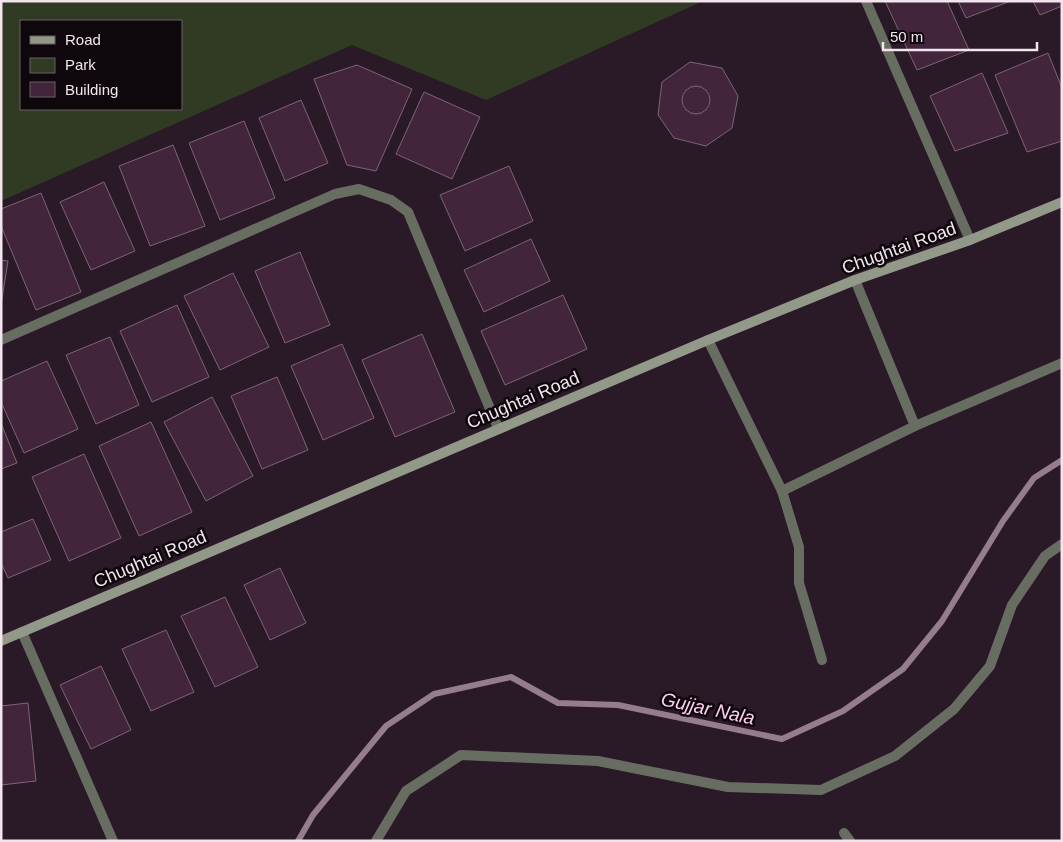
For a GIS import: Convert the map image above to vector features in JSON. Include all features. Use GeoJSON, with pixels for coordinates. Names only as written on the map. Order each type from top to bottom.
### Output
{"type":"FeatureCollection","features":[{"type":"Feature","properties":{"kind":"street"},"geometry":{"type":"LineString","coordinates":[[866,1],[970,240]]}},
{"type":"Feature","properties":{"kind":"street"},"geometry":{"type":"LineString","coordinates":[[1,340],[335,194],[359,189],[391,200],[408,212],[498,428]]}},
{"type":"Feature","properties":{"kind":"street","name":"Chughtai Road"},"geometry":{"type":"LineString","coordinates":[[1,641],[708,340],[855,280],[970,240],[1062,202]]}},
{"type":"Feature","properties":{"kind":"street"},"geometry":{"type":"LineString","coordinates":[[855,280],[916,426]]}},
{"type":"Feature","properties":{"kind":"street"},"geometry":{"type":"LineString","coordinates":[[708,340],[782,491],[799,546],[799,583],[822,660]]}},
{"type":"Feature","properties":{"kind":"street"},"geometry":{"type":"LineString","coordinates":[[782,491],[916,426],[1062,363]]}},
{"type":"Feature","properties":{"kind":"street"},"geometry":{"type":"LineString","coordinates":[[376,841],[406,791],[461,755],[598,761],[728,787],[821,790],[895,756],[954,709],[990,666],[1012,605],[1045,556],[1062,544]]}},
{"type":"Feature","properties":{"kind":"street"},"geometry":{"type":"LineString","coordinates":[[22,632],[113,841]]}},
{"type":"Feature","properties":{"kind":"green space"},"geometry":{"type":"Polygon","coordinates":[[[1,1],[703,1],[486,100],[352,45],[1,201],[1,1]]]}},
{"type":"Feature","properties":{"kind":"building"},"geometry":{"type":"Polygon","coordinates":[[[885,1],[947,1],[969,50],[917,70],[885,1]]]}},
{"type":"Feature","properties":{"kind":"building"},"geometry":{"type":"Polygon","coordinates":[[[958,1],[1011,1],[966,18],[958,1]]]}},
{"type":"Feature","properties":{"kind":"building"},"geometry":{"type":"Polygon","coordinates":[[[1033,1],[1062,1],[1062,6],[1040,15],[1033,1]]]}},
{"type":"Feature","properties":{"kind":"building"},"geometry":{"type":"Polygon","coordinates":[[[1048,53],[1062,88],[1062,141],[1027,152],[995,75],[1048,53]]]}},
{"type":"Feature","properties":{"kind":"building"},"geometry":{"type":"Polygon","coordinates":[[[690,62],[722,68],[738,96],[732,128],[706,146],[674,138],[658,115],[662,82],[690,62]]]}},
{"type":"Feature","properties":{"kind":"building"},"geometry":{"type":"Polygon","coordinates":[[[357,65],[412,89],[376,171],[347,165],[314,79],[357,65]]]}},
{"type":"Feature","properties":{"kind":"building"},"geometry":{"type":"Polygon","coordinates":[[[982,73],[1008,133],[955,151],[930,96],[982,73]]]}},
{"type":"Feature","properties":{"kind":"building"},"geometry":{"type":"Polygon","coordinates":[[[696,86],[706,90],[710,100],[706,110],[696,114],[686,110],[682,100],[686,90],[696,86]]]}},
{"type":"Feature","properties":{"kind":"building"},"geometry":{"type":"Polygon","coordinates":[[[424,92],[480,117],[452,179],[396,154],[424,92]]]}},
{"type":"Feature","properties":{"kind":"building"},"geometry":{"type":"Polygon","coordinates":[[[301,100],[328,163],[285,181],[259,118],[301,100]]]}},
{"type":"Feature","properties":{"kind":"building"},"geometry":{"type":"Polygon","coordinates":[[[244,121],[275,198],[220,220],[189,143],[244,121]]]}},
{"type":"Feature","properties":{"kind":"building"},"geometry":{"type":"Polygon","coordinates":[[[173,145],[205,226],[150,246],[119,166],[173,145]]]}},
{"type":"Feature","properties":{"kind":"building"},"geometry":{"type":"Polygon","coordinates":[[[509,166],[533,221],[465,251],[440,195],[509,166]]]}},
{"type":"Feature","properties":{"kind":"building"},"geometry":{"type":"Polygon","coordinates":[[[104,182],[135,251],[91,270],[60,202],[104,182]]]}},
{"type":"Feature","properties":{"kind":"building"},"geometry":{"type":"Polygon","coordinates":[[[41,193],[81,292],[36,310],[1,226],[1,209],[41,193]]]}},
{"type":"Feature","properties":{"kind":"building"},"geometry":{"type":"Polygon","coordinates":[[[531,239],[550,281],[484,312],[464,270],[531,239]]]}},
{"type":"Feature","properties":{"kind":"building"},"geometry":{"type":"Polygon","coordinates":[[[300,252],[330,325],[285,343],[255,271],[300,252]]]}},
{"type":"Feature","properties":{"kind":"building"},"geometry":{"type":"Polygon","coordinates":[[[1,260],[8,261],[1,305],[1,260]]]}},
{"type":"Feature","properties":{"kind":"building"},"geometry":{"type":"Polygon","coordinates":[[[233,273],[269,347],[220,370],[184,296],[233,273]]]}},
{"type":"Feature","properties":{"kind":"building"},"geometry":{"type":"Polygon","coordinates":[[[563,295],[587,349],[505,385],[481,331],[563,295]]]}},
{"type":"Feature","properties":{"kind":"building"},"geometry":{"type":"Polygon","coordinates":[[[177,305],[209,377],[152,402],[120,331],[177,305]]]}},
{"type":"Feature","properties":{"kind":"building"},"geometry":{"type":"Polygon","coordinates":[[[422,334],[455,412],[395,437],[362,360],[422,334]]]}},
{"type":"Feature","properties":{"kind":"building"},"geometry":{"type":"Polygon","coordinates":[[[110,337],[139,405],[96,424],[66,355],[110,337]]]}},
{"type":"Feature","properties":{"kind":"building"},"geometry":{"type":"Polygon","coordinates":[[[342,344],[374,418],[323,440],[291,366],[342,344]]]}},
{"type":"Feature","properties":{"kind":"building"},"geometry":{"type":"Polygon","coordinates":[[[47,361],[78,429],[24,453],[1,402],[1,381],[47,361]]]}},
{"type":"Feature","properties":{"kind":"building"},"geometry":{"type":"Polygon","coordinates":[[[277,377],[308,450],[262,469],[231,396],[277,377]]]}},
{"type":"Feature","properties":{"kind":"building"},"geometry":{"type":"Polygon","coordinates":[[[212,397],[253,476],[206,501],[164,422],[212,397]]]}},
{"type":"Feature","properties":{"kind":"building"},"geometry":{"type":"Polygon","coordinates":[[[151,422],[192,512],[139,536],[99,446],[151,422]]]}},
{"type":"Feature","properties":{"kind":"building"},"geometry":{"type":"Polygon","coordinates":[[[1,423],[17,463],[1,469],[1,423]]]}},
{"type":"Feature","properties":{"kind":"building"},"geometry":{"type":"Polygon","coordinates":[[[84,454],[121,538],[69,561],[32,477],[84,454]]]}},
{"type":"Feature","properties":{"kind":"building"},"geometry":{"type":"Polygon","coordinates":[[[33,519],[51,560],[8,578],[1,563],[1,532],[33,519]]]}},
{"type":"Feature","properties":{"kind":"building"},"geometry":{"type":"Polygon","coordinates":[[[280,568],[306,623],[270,640],[244,585],[280,568]]]}},
{"type":"Feature","properties":{"kind":"building"},"geometry":{"type":"Polygon","coordinates":[[[225,597],[258,667],[215,687],[181,616],[225,597]]]}},
{"type":"Feature","properties":{"kind":"building"},"geometry":{"type":"Polygon","coordinates":[[[166,630],[194,692],[151,711],[122,649],[166,630]]]}},
{"type":"Feature","properties":{"kind":"building"},"geometry":{"type":"Polygon","coordinates":[[[101,666],[131,730],[91,749],[60,685],[101,666]]]}},
{"type":"Feature","properties":{"kind":"building"},"geometry":{"type":"Polygon","coordinates":[[[28,703],[36,781],[1,785],[1,706],[28,703]]]}},
{"type":"Feature","properties":{"kind":"waterway","name":"Gujjar Nala"},"geometry":{"type":"LineString","coordinates":[[298,841],[313,815],[386,726],[434,694],[511,677],[558,703],[618,705],[782,739],[843,711],[903,669],[942,621],[1003,521],[1034,478],[1062,460]]}}]}
